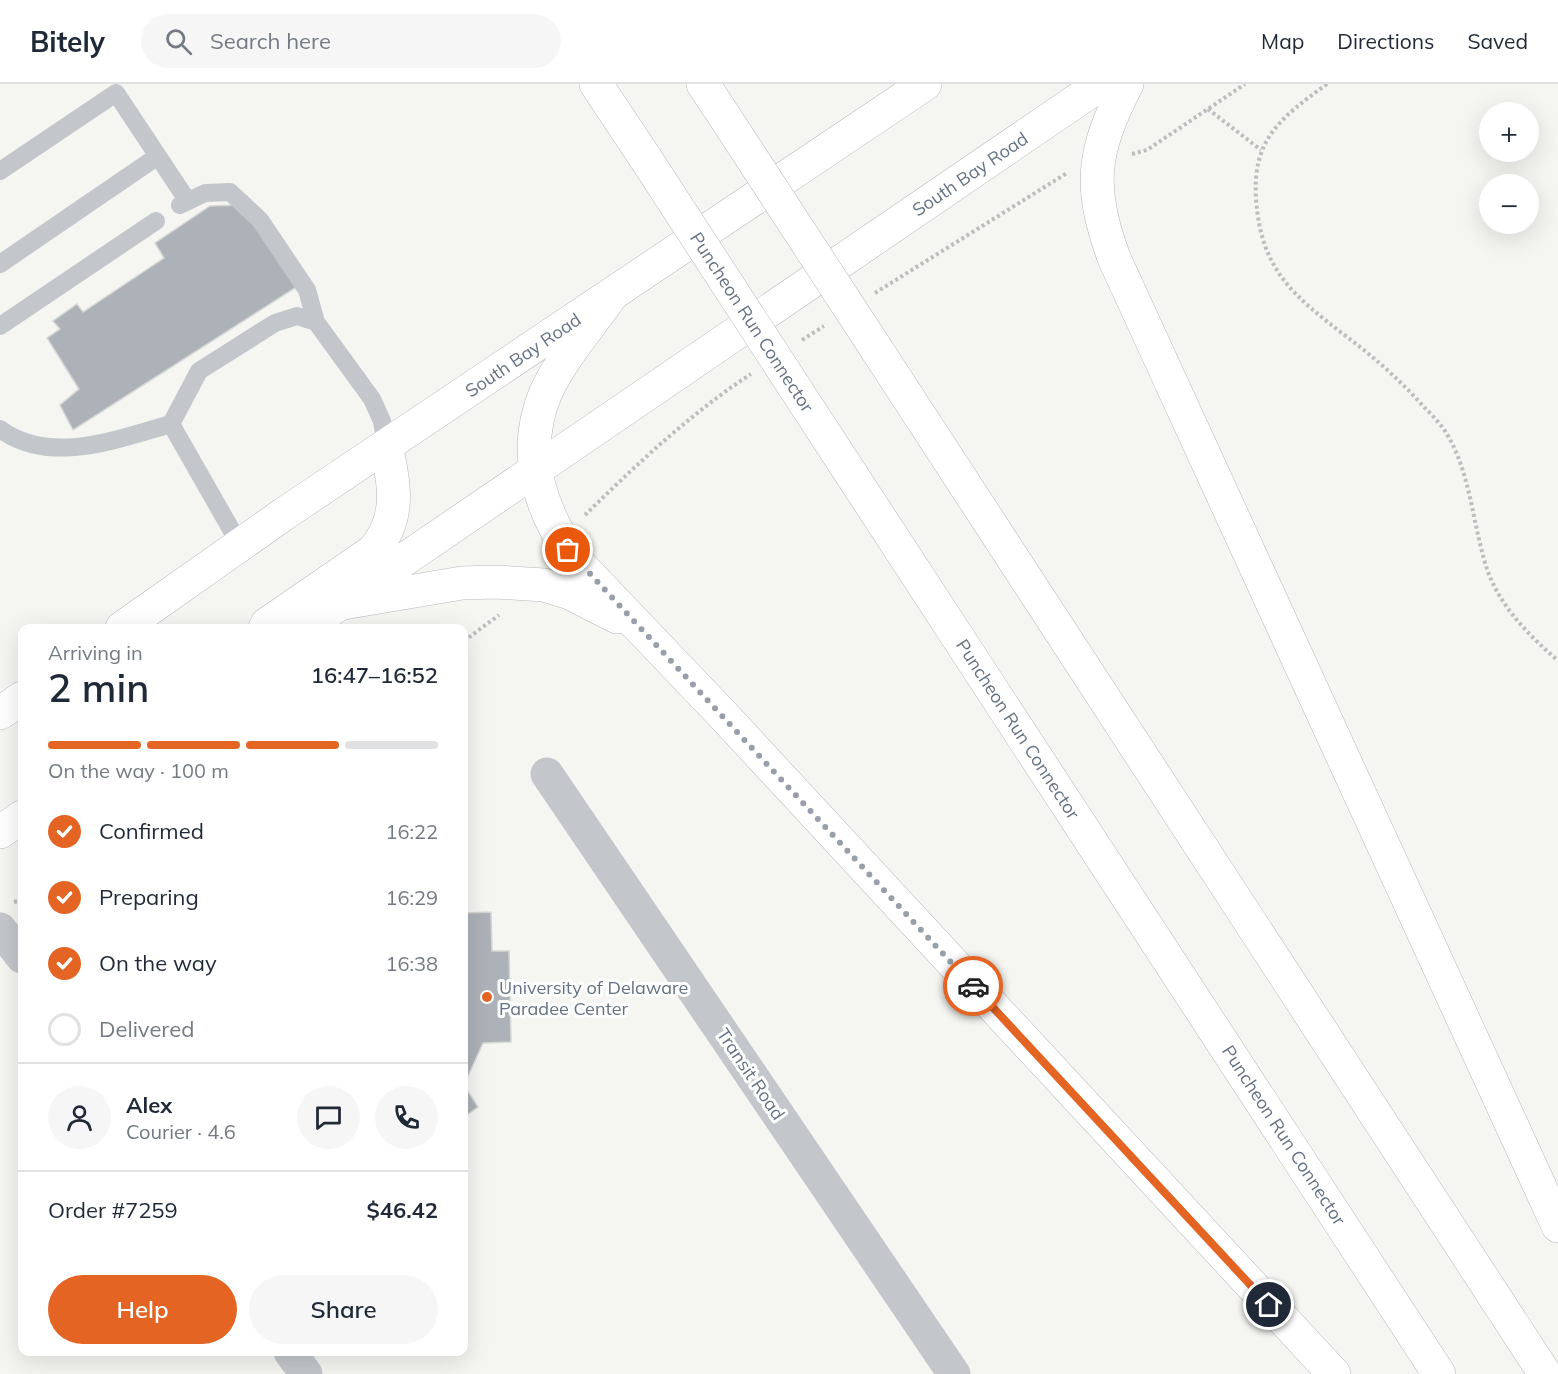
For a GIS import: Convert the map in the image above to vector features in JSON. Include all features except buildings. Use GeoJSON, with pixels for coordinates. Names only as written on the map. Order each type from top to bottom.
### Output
{"type":"FeatureCollection","features":[{"type":"Feature","properties":{"kind":"highway","name":"Puncheon Run Connector"},"geometry":{"type":"LineString","coordinates":[[596,84],[1439,1374]]}},
{"type":"Feature","properties":{"kind":"highway","name":"South Bay Road"},"geometry":{"type":"LineString","coordinates":[[128,624],[386,446],[925,84]]}},
{"type":"Feature","properties":{"kind":"highway","name":"South Bay Road"},"geometry":{"type":"LineString","coordinates":[[310,624],[1101,84]]}},
{"type":"Feature","properties":{"kind":"highway"},"geometry":{"type":"LineString","coordinates":[[1127,84],[1112,113],[1096,166],[1101,221],[1114,258],[1558,1226]]}},
{"type":"Feature","properties":{"kind":"highway"},"geometry":{"type":"LineString","coordinates":[[711,96],[1545,1374]]}},
{"type":"Feature","properties":{"kind":"highway"},"geometry":{"type":"LineString","coordinates":[[611,296],[546,393],[536,434],[534,472],[544,503],[560,539],[576,561],[1334,1374]]}},
{"type":"Feature","properties":{"kind":"highway"},"geometry":{"type":"LineString","coordinates":[[267,624],[373,551],[384,538],[392,518],[394,498],[386,446]]}},
{"type":"Feature","properties":{"kind":"highway"},"geometry":{"type":"LineString","coordinates":[[342,603],[462,583],[544,585],[597,605],[644,632]]}},
{"type":"Feature","properties":{"kind":"highway"},"geometry":{"type":"LineString","coordinates":[[0,832],[18,820]]}},
{"type":"Feature","properties":{"kind":"street","name":"Transit Road"},"geometry":{"type":"LineString","coordinates":[[547,774],[954,1374]]}},
{"type":"Feature","properties":{"kind":"street"},"geometry":{"type":"LineString","coordinates":[[0,929],[18,952]]}},
{"type":"Feature","properties":{"kind":"street"},"geometry":{"type":"LineString","coordinates":[[0,957],[18,969]]}},
{"type":"Feature","properties":{"kind":"street"},"geometry":{"type":"LineString","coordinates":[[293,1356],[306,1374]]}},
{"type":"Feature","properties":{"kind":"lane"},"geometry":{"type":"LineString","coordinates":[[0,171],[116,93],[158,156],[184,203],[205,193],[230,192],[260,220],[307,290],[316,322],[372,399],[382,421],[386,446]]}},
{"type":"Feature","properties":{"kind":"lane"},"geometry":{"type":"LineString","coordinates":[[0,264],[158,156]]}},
{"type":"Feature","properties":{"kind":"lane"},"geometry":{"type":"LineString","coordinates":[[0,326],[156,221]]}},
{"type":"Feature","properties":{"kind":"lane"},"geometry":{"type":"LineString","coordinates":[[0,429],[11,437],[42,446],[88,448],[171,424],[199,371],[274,323],[297,316],[316,322]]}},
{"type":"Feature","properties":{"kind":"lane"},"geometry":{"type":"LineString","coordinates":[[171,424],[240,545]]}},
{"type":"Feature","properties":{"kind":"path"},"geometry":{"type":"LineString","coordinates":[[1327,84],[1290,111],[1275,126],[1261,150],[1255,180],[1257,220],[1268,254],[1284,282],[1302,302],[1350,339],[1410,391],[1444,430],[1462,467],[1491,578],[1503,603],[1529,634],[1558,661]]}},
{"type":"Feature","properties":{"kind":"path"},"geometry":{"type":"LineString","coordinates":[[1208,109],[1261,150]]}},
{"type":"Feature","properties":{"kind":"way so far"},"geometry":{"type":"LineString","coordinates":[[568,550],[973,986]]}},
{"type":"Feature","properties":{"kind":"place","name":"University of Delaware Paradee Center"},"geometry":{"type":"Point","coordinates":[487,997]}},
{"type":"Feature","properties":{"kind":"route"},"geometry":{"type":"LineString","coordinates":[[973,986],[1269,1305]]}}]}
